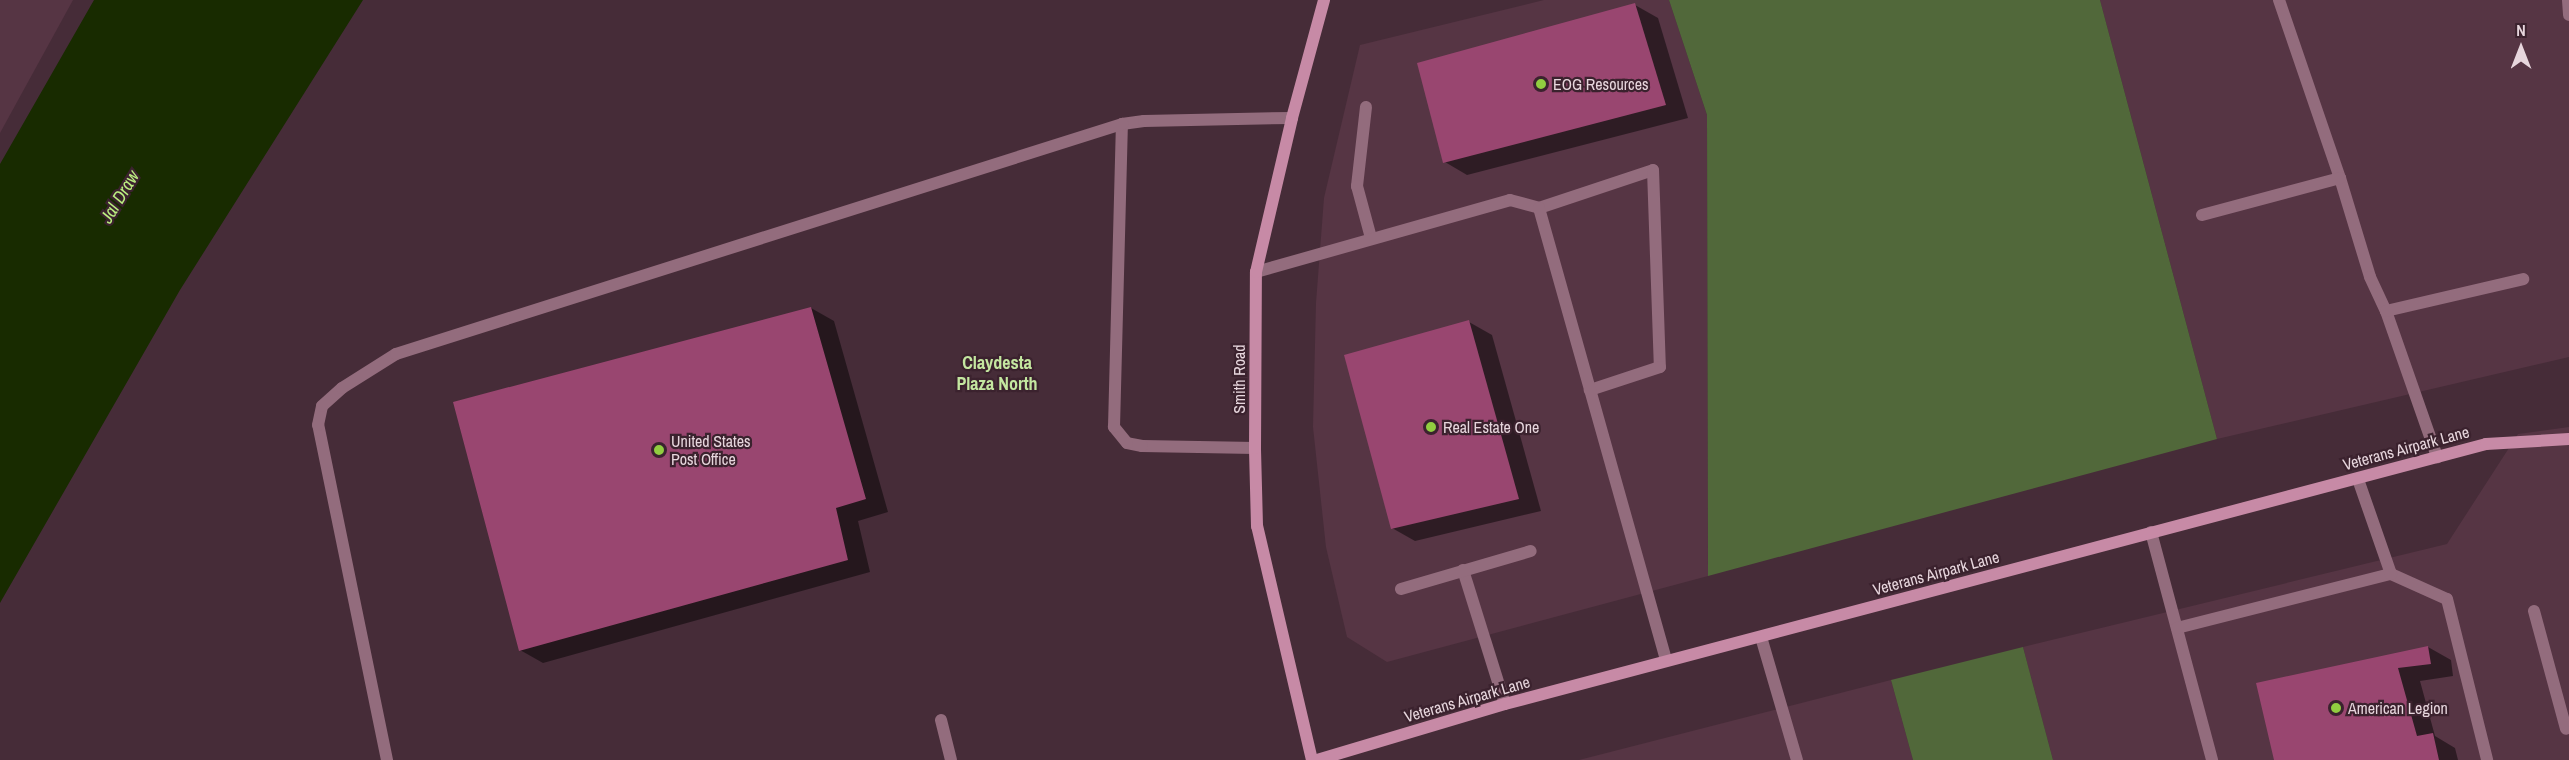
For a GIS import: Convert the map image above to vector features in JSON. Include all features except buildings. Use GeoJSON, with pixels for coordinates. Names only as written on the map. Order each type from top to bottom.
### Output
{"type":"FeatureCollection","features":[{"type":"Feature","properties":{"kind":"street","name":"Smith Road"},"geometry":{"type":"LineString","coordinates":[[1314,760],[1257,526],[1256,272],[1292,118],[1324,0]]}},
{"type":"Feature","properties":{"kind":"street","name":"Veterans Airpark Lane"},"geometry":{"type":"LineString","coordinates":[[1314,760],[1505,704],[2486,444],[2569,439]]}},
{"type":"Feature","properties":{"kind":"lane"},"geometry":{"type":"LineString","coordinates":[[2279,0],[2340,178],[2370,278],[2386,311],[2437,457]]}},
{"type":"Feature","properties":{"kind":"lane"},"geometry":{"type":"LineString","coordinates":[[2568,0],[2569,15]]}},
{"type":"Feature","properties":{"kind":"lane"},"geometry":{"type":"LineString","coordinates":[[1366,107],[1357,186],[1371,238]]}},
{"type":"Feature","properties":{"kind":"lane"},"geometry":{"type":"LineString","coordinates":[[387,760],[318,425],[322,406],[342,387],[396,354],[1122,124],[1144,121],[1292,118]]}},
{"type":"Feature","properties":{"kind":"lane"},"geometry":{"type":"LineString","coordinates":[[1122,124],[1114,427],[1127,442],[1142,446],[1255,448]]}},
{"type":"Feature","properties":{"kind":"lane"},"geometry":{"type":"LineString","coordinates":[[1256,272],[1510,200],[1539,208],[1653,170],[1660,367],[1590,390]]}},
{"type":"Feature","properties":{"kind":"lane"},"geometry":{"type":"LineString","coordinates":[[2202,215],[2340,178]]}},
{"type":"Feature","properties":{"kind":"lane"},"geometry":{"type":"LineString","coordinates":[[1539,208],[1666,661]]}},
{"type":"Feature","properties":{"kind":"lane"},"geometry":{"type":"LineString","coordinates":[[2386,311],[2523,279]]}},
{"type":"Feature","properties":{"kind":"lane"},"geometry":{"type":"LineString","coordinates":[[2358,479],[2391,574]]}},
{"type":"Feature","properties":{"kind":"lane"},"geometry":{"type":"LineString","coordinates":[[2151,532],[2212,760]]}},
{"type":"Feature","properties":{"kind":"lane"},"geometry":{"type":"LineString","coordinates":[[1401,589],[1531,551]]}},
{"type":"Feature","properties":{"kind":"lane"},"geometry":{"type":"LineString","coordinates":[[1463,570],[1505,704]]}},
{"type":"Feature","properties":{"kind":"lane"},"geometry":{"type":"LineString","coordinates":[[2177,628],[2391,574],[2447,599],[2487,760]]}},
{"type":"Feature","properties":{"kind":"lane"},"geometry":{"type":"LineString","coordinates":[[2534,611],[2568,731]]}},
{"type":"Feature","properties":{"kind":"lane"},"geometry":{"type":"LineString","coordinates":[[1761,637],[1797,760]]}},
{"type":"Feature","properties":{"kind":"lane"},"geometry":{"type":"LineString","coordinates":[[941,720],[951,760]]}},
{"type":"Feature","properties":{"kind":"shaded area"},"geometry":{"type":"Polygon","coordinates":[[[0,0],[73,0],[0,133],[0,0]]]}},
{"type":"Feature","properties":{"kind":"shaded area"},"geometry":{"type":"Polygon","coordinates":[[[1544,0],[1669,0],[1707,115],[1708,576],[1387,662],[1347,637],[1326,547],[1313,427],[1316,303],[1324,198],[1360,45],[1544,0]]]}},
{"type":"Feature","properties":{"kind":"shaded area"},"geometry":{"type":"Polygon","coordinates":[[[1669,0],[2100,0],[2217,439],[1708,576],[1707,115],[1669,0]]]}},
{"type":"Feature","properties":{"kind":"shaded area"},"geometry":{"type":"Polygon","coordinates":[[[2100,0],[2569,0],[2569,357],[2217,439],[2100,0]]]}},
{"type":"Feature","properties":{"kind":"shaded area"},"geometry":{"type":"Polygon","coordinates":[[[2569,427],[2569,760],[2053,760],[2023,647],[2447,544],[2518,434],[2569,427]]]}},
{"type":"Feature","properties":{"kind":"shaded area"},"geometry":{"type":"Polygon","coordinates":[[[2023,647],[2053,760],[1913,760],[1891,680],[2023,647]]]}},
{"type":"Feature","properties":{"kind":"shaded area"},"geometry":{"type":"Polygon","coordinates":[[[1891,680],[1913,760],[1579,760],[1891,680]]]}},
{"type":"Feature","properties":{"kind":"water","name":"Jal Draw"},"geometry":{"type":"Polygon","coordinates":[[[94,0],[363,0],[180,290],[0,603],[0,164],[94,0]]]}},
{"type":"Feature","properties":{"kind":"place","name":"EOG Resources"},"geometry":{"type":"Point","coordinates":[1541,84]}},
{"type":"Feature","properties":{"kind":"place","name":"Real Estate One"},"geometry":{"type":"Point","coordinates":[1431,427]}},
{"type":"Feature","properties":{"kind":"place","name":"United States Post Office"},"geometry":{"type":"Point","coordinates":[659,450]}},
{"type":"Feature","properties":{"kind":"place","name":"American Legion"},"geometry":{"type":"Point","coordinates":[2336,708]}},
{"type":"Feature","properties":{"kind":"district","name":"Claydesta Plaza North"},"geometry":{"type":"Point","coordinates":[997,374]}}]}
